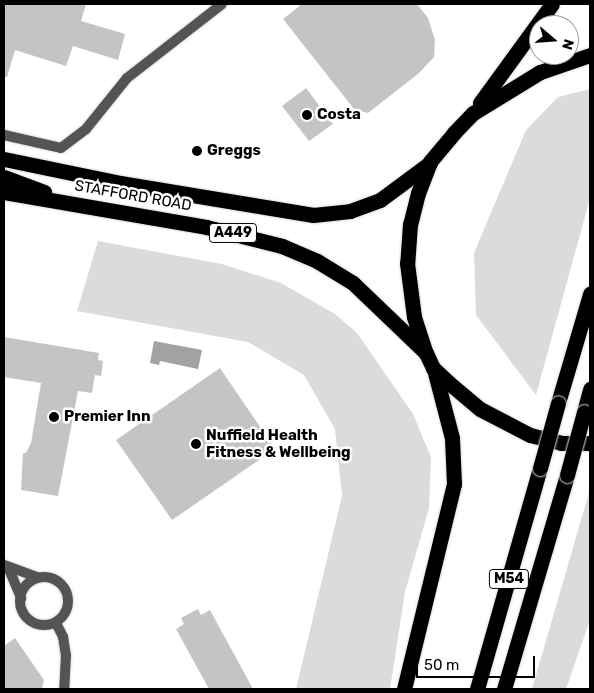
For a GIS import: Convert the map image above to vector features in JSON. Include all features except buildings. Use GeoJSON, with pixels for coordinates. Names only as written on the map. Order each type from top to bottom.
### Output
{"type":"FeatureCollection","features":[{"type":"Feature","properties":{"kind":"highway"},"geometry":{"type":"LineString","coordinates":[[404,689],[454,484],[452,438],[433,368],[414,317],[407,262],[410,224],[430,162],[473,112],[552,4]]}},
{"type":"Feature","properties":{"kind":"highway"},"geometry":{"type":"LineString","coordinates":[[473,112],[540,72],[590,55]]}},
{"type":"Feature","properties":{"kind":"highway","name":"STAFFORD ROAD"},"geometry":{"type":"LineString","coordinates":[[4,159],[120,184],[314,215],[350,211],[380,200],[430,162]]}},
{"type":"Feature","properties":{"kind":"highway"},"geometry":{"type":"LineString","coordinates":[[4,177],[74,203]]}},
{"type":"Feature","properties":{"kind":"highway","name":"STAFFORD ROAD"},"geometry":{"type":"LineString","coordinates":[[4,192],[206,227],[282,246],[317,261],[353,283],[426,353]]}},
{"type":"Feature","properties":{"kind":"highway"},"geometry":{"type":"LineString","coordinates":[[4,202],[74,203]]}},
{"type":"Feature","properties":{"kind":"highway","name":"M54"},"geometry":{"type":"LineString","coordinates":[[477,689],[590,294]]}},
{"type":"Feature","properties":{"kind":"highway"},"geometry":{"type":"LineString","coordinates":[[433,368],[480,409],[510,426],[561,443],[590,443]]}},
{"type":"Feature","properties":{"kind":"highway","name":"M54"},"geometry":{"type":"LineString","coordinates":[[504,689],[567,475],[590,389]]}},
{"type":"Feature","properties":{"kind":"street"},"geometry":{"type":"LineString","coordinates":[[4,135],[61,148],[86,129],[127,78],[222,4]]}},
{"type":"Feature","properties":{"kind":"street"},"geometry":{"type":"LineString","coordinates":[[6,566],[38,578],[55,580],[68,596],[66,613],[56,623],[46,626],[27,619],[23,613],[21,598],[6,566]]}},
{"type":"Feature","properties":{"kind":"street"},"geometry":{"type":"LineString","coordinates":[[21,598],[27,584],[38,578]]}},
{"type":"Feature","properties":{"kind":"street"},"geometry":{"type":"LineString","coordinates":[[56,623],[63,637],[66,655],[64,689]]}},
{"type":"Feature","properties":{"kind":"shaded area"},"geometry":{"type":"Polygon","coordinates":[[[590,89],[590,198],[536,395],[476,315],[474,253],[526,130],[558,97],[590,89]]]}},
{"type":"Feature","properties":{"kind":"shaded area"},"geometry":{"type":"Polygon","coordinates":[[[98,241],[222,264],[281,283],[335,314],[357,333],[413,414],[431,457],[429,508],[405,592],[390,689],[296,689],[342,496],[335,429],[304,375],[248,342],[77,311],[98,241]]]}},
{"type":"Feature","properties":{"kind":"shaded area"},"geometry":{"type":"Polygon","coordinates":[[[154,341],[202,350],[198,369],[160,361],[159,365],[150,363],[154,341]]]}},
{"type":"Feature","properties":{"kind":"shaded area"},"geometry":{"type":"Polygon","coordinates":[[[590,489],[590,620],[566,689],[532,689],[590,489]]]}},
{"type":"Feature","properties":{"kind":"place","name":"Costa"},"geometry":{"type":"Point","coordinates":[307,115]}},
{"type":"Feature","properties":{"kind":"place","name":"Greggs"},"geometry":{"type":"Point","coordinates":[197,151]}},
{"type":"Feature","properties":{"kind":"place","name":"Premier Inn"},"geometry":{"type":"Point","coordinates":[54,417]}},
{"type":"Feature","properties":{"kind":"place","name":"Nuffield Health Fitness & Wellbeing"},"geometry":{"type":"Point","coordinates":[196,444]}}]}
